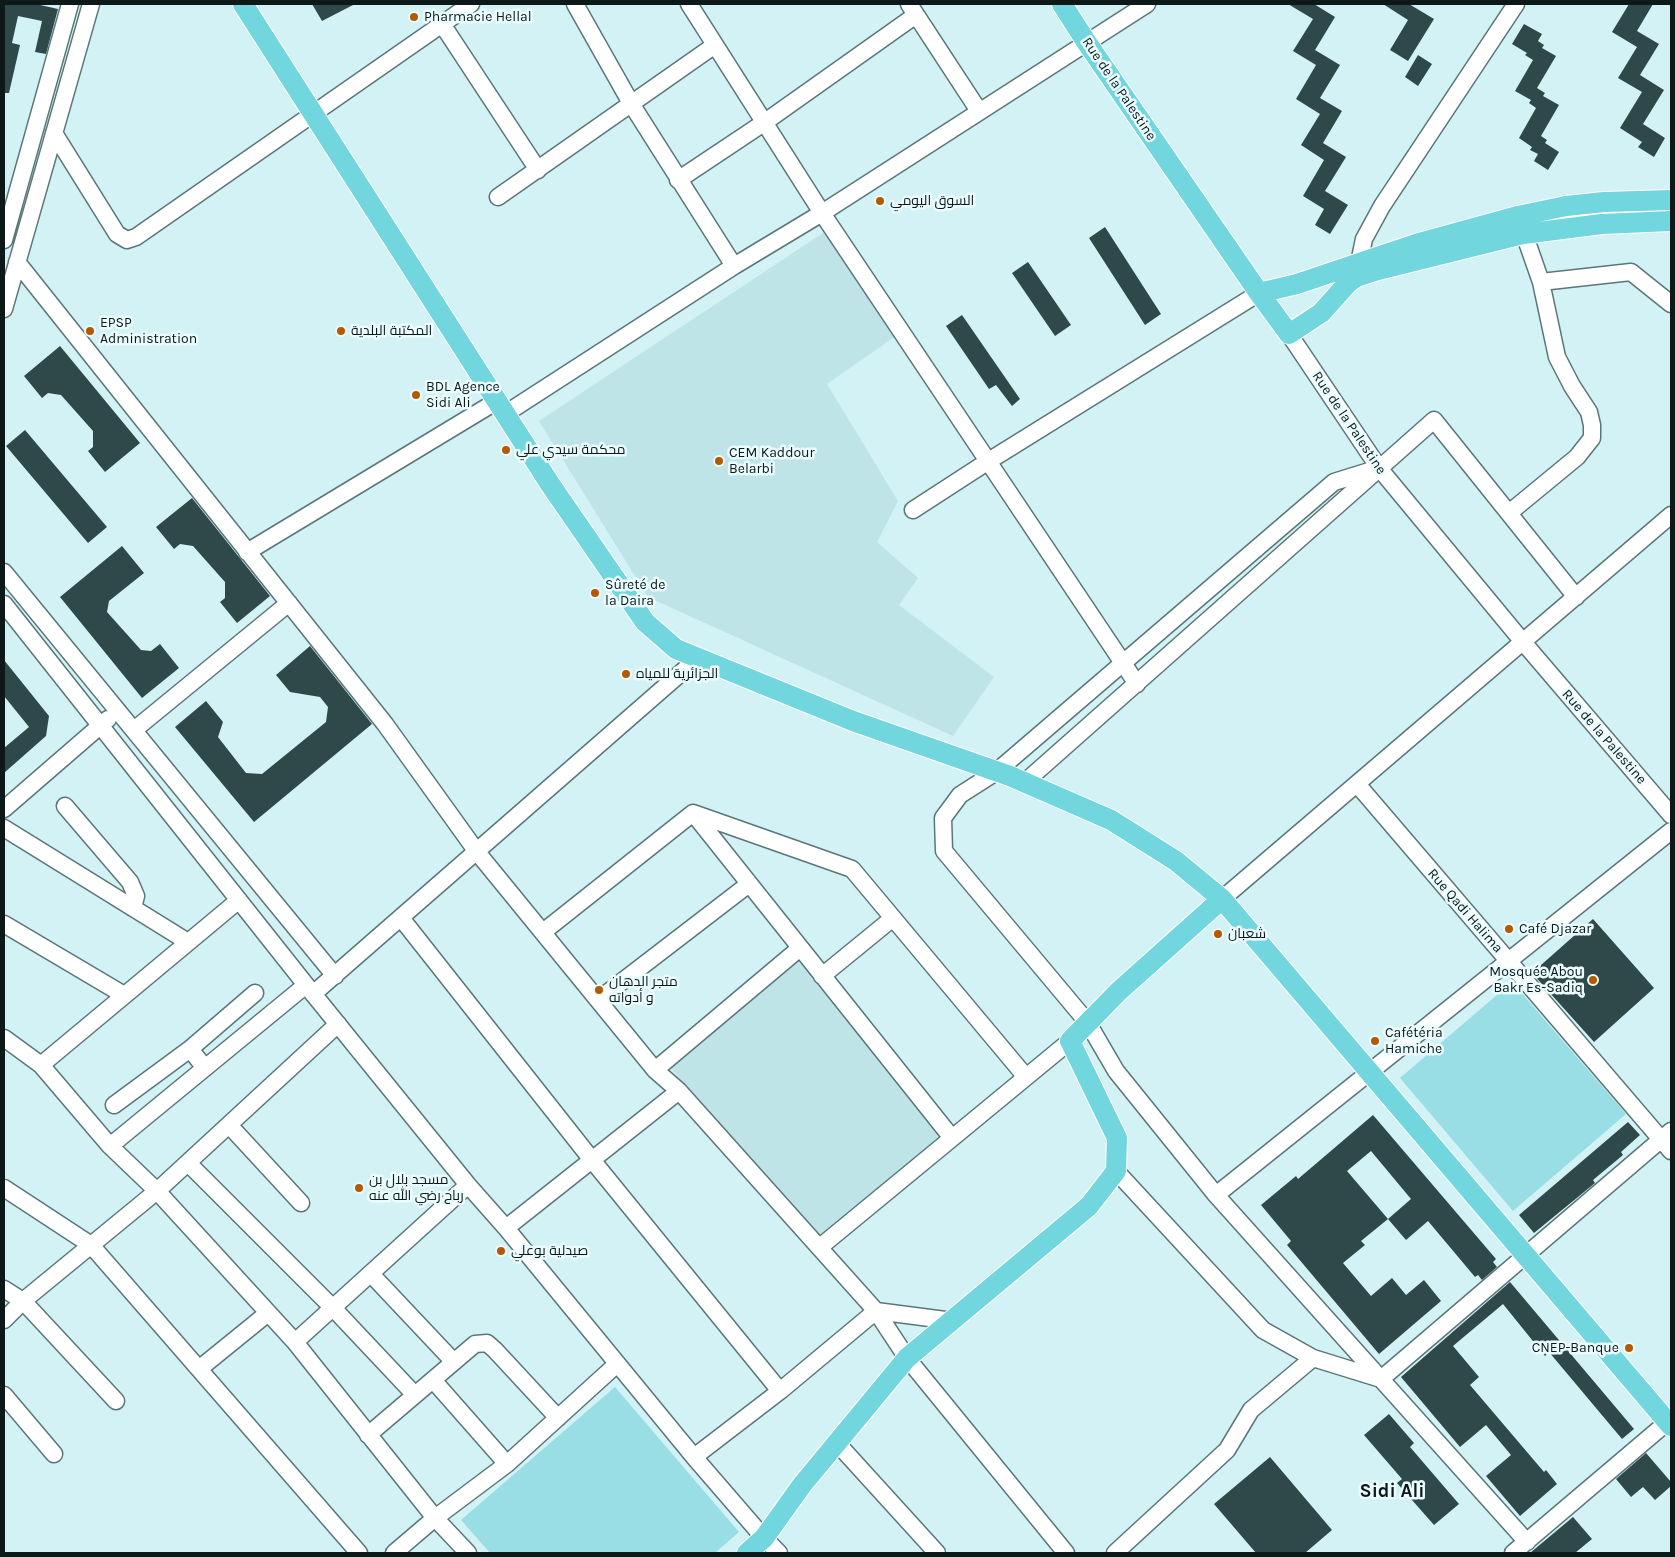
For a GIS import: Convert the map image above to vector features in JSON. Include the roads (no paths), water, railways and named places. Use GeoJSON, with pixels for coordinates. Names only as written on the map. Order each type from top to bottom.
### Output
{"type":"FeatureCollection","features":[{"type":"Feature","properties":{"kind":"main road"},"geometry":{"type":"LineString","coordinates":[[244,4],[550,484],[645,622],[676,649],[853,721],[1024,782],[1111,820],[1176,861],[1222,900],[1670,1422]]}},
{"type":"Feature","properties":{"kind":"main road","name":"Rue de la Palestine"},"geometry":{"type":"LineString","coordinates":[[1062,4],[1086,43],[1289,334]]}},
{"type":"Feature","properties":{"kind":"main road"},"geometry":{"type":"LineString","coordinates":[[1259,293],[1474,245],[1566,206],[1671,200]]}},
{"type":"Feature","properties":{"kind":"main road"},"geometry":{"type":"LineString","coordinates":[[1521,225],[1671,222]]}},
{"type":"Feature","properties":{"kind":"main road"},"geometry":{"type":"LineString","coordinates":[[1289,334],[1330,305],[1341,289],[1360,269]]}},
{"type":"Feature","properties":{"kind":"main road"},"geometry":{"type":"LineString","coordinates":[[747,1553],[764,1538],[802,1485],[907,1358],[1089,1206],[1116,1170],[1117,1138],[1070,1040],[1119,992],[1222,900]]}},
{"type":"Feature","properties":{"kind":"street"},"geometry":{"type":"LineString","coordinates":[[4,240],[70,4]]}},
{"type":"Feature","properties":{"kind":"street"},"geometry":{"type":"LineString","coordinates":[[4,309],[90,4]]}},
{"type":"Feature","properties":{"kind":"street"},"geometry":{"type":"LineString","coordinates":[[54,133],[117,234],[126,240],[136,237],[471,4]]}},
{"type":"Feature","properties":{"kind":"street"},"geometry":{"type":"LineString","coordinates":[[574,4],[632,105],[734,266]]}},
{"type":"Feature","properties":{"kind":"street"},"geometry":{"type":"LineString","coordinates":[[689,4],[822,213],[987,462],[1138,684]]}},
{"type":"Feature","properties":{"kind":"street"},"geometry":{"type":"LineString","coordinates":[[247,552],[501,407],[822,213],[1147,4]]}},
{"type":"Feature","properties":{"kind":"street"},"geometry":{"type":"LineString","coordinates":[[1360,269],[1364,239],[1382,206],[1516,4]]}},
{"type":"Feature","properties":{"kind":"street"},"geometry":{"type":"LineString","coordinates":[[678,180],[765,122],[912,9],[979,112]]}},
{"type":"Feature","properties":{"kind":"street"},"geometry":{"type":"LineString","coordinates":[[442,24],[538,170]]}},
{"type":"Feature","properties":{"kind":"street"},"geometry":{"type":"LineString","coordinates":[[498,197],[716,45]]}},
{"type":"Feature","properties":{"kind":"street"},"geometry":{"type":"LineString","coordinates":[[1509,513],[1577,457],[1592,438],[1589,412],[1572,386],[1557,357],[1541,282],[1521,225]]}},
{"type":"Feature","properties":{"kind":"street"},"geometry":{"type":"LineString","coordinates":[[17,262],[385,724],[477,852],[655,1070],[679,1092],[876,1311],[907,1358],[1066,1553]]}},
{"type":"Feature","properties":{"kind":"street"},"geometry":{"type":"LineString","coordinates":[[1541,282],[1631,272],[1671,304]]}},
{"type":"Feature","properties":{"kind":"street"},"geometry":{"type":"LineString","coordinates":[[913,510],[1259,293]]}},
{"type":"Feature","properties":{"kind":"street","name":"Rue de la Palestine"},"geometry":{"type":"LineString","coordinates":[[1289,334],[1379,468],[1523,642],[1671,815]]}},
{"type":"Feature","properties":{"kind":"street"},"geometry":{"type":"LineString","coordinates":[[1024,782],[1138,684],[1434,420],[1576,597]]}},
{"type":"Feature","properties":{"kind":"street"},"geometry":{"type":"LineString","coordinates":[[1379,468],[1334,482],[996,772],[960,795],[943,818],[944,851],[1088,1023],[1116,1071],[1216,1195],[1527,1542]]}},
{"type":"Feature","properties":{"kind":"street"},"geometry":{"type":"LineString","coordinates":[[1222,900],[1671,515]]}},
{"type":"Feature","properties":{"kind":"street"},"geometry":{"type":"LineString","coordinates":[[4,572],[334,976]]}},
{"type":"Feature","properties":{"kind":"street"},"geometry":{"type":"LineString","coordinates":[[134,730],[289,603]]}},
{"type":"Feature","properties":{"kind":"street"},"geometry":{"type":"LineString","coordinates":[[4,604],[310,989],[468,1184],[694,1457],[779,1553]]}},
{"type":"Feature","properties":{"kind":"street"},"geometry":{"type":"LineString","coordinates":[[110,1146],[205,1068],[310,989],[334,976],[698,658]]}},
{"type":"Feature","properties":{"kind":"street"},"geometry":{"type":"LineString","coordinates":[[4,809],[118,711]]}},
{"type":"Feature","properties":{"kind":"street","name":"Rue Qadi Halima"},"geometry":{"type":"LineString","coordinates":[[1356,784],[1509,961],[1668,1140]]}},
{"type":"Feature","properties":{"kind":"street"},"geometry":{"type":"LineString","coordinates":[[65,806],[130,882],[136,896],[133,908]]}},
{"type":"Feature","properties":{"kind":"street"},"geometry":{"type":"LineString","coordinates":[[543,932],[693,813]]}},
{"type":"Feature","properties":{"kind":"street"},"geometry":{"type":"LineString","coordinates":[[693,813],[952,1138]]}},
{"type":"Feature","properties":{"kind":"street"},"geometry":{"type":"LineString","coordinates":[[693,813],[852,869],[1026,1077]]}},
{"type":"Feature","properties":{"kind":"street"},"geometry":{"type":"LineString","coordinates":[[4,828],[188,942]]}},
{"type":"Feature","properties":{"kind":"street"},"geometry":{"type":"LineString","coordinates":[[1216,1195],[1671,831]]}},
{"type":"Feature","properties":{"kind":"street"},"geometry":{"type":"LineString","coordinates":[[598,1000],[749,884]]}},
{"type":"Feature","properties":{"kind":"street"},"geometry":{"type":"LineString","coordinates":[[41,1065],[239,900]]}},
{"type":"Feature","properties":{"kind":"street"},"geometry":{"type":"LineString","coordinates":[[401,918],[592,1160],[780,1391]]}},
{"type":"Feature","properties":{"kind":"street"},"geometry":{"type":"LineString","coordinates":[[822,976],[893,918]]}},
{"type":"Feature","properties":{"kind":"street"},"geometry":{"type":"LineString","coordinates":[[4,924],[124,995]]}},
{"type":"Feature","properties":{"kind":"street"},"geometry":{"type":"LineString","coordinates":[[655,1070],[800,948]]}},
{"type":"Feature","properties":{"kind":"street"},"geometry":{"type":"LineString","coordinates":[[114,1105],[190,1048],[254,993]]}},
{"type":"Feature","properties":{"kind":"street"},"geometry":{"type":"LineString","coordinates":[[4,1320],[23,1301],[157,1191],[338,1024]]}},
{"type":"Feature","properties":{"kind":"street"},"geometry":{"type":"LineString","coordinates":[[4,1038],[41,1065],[110,1146],[157,1191],[295,1342],[435,1518],[468,1553]]}},
{"type":"Feature","properties":{"kind":"street"},"geometry":{"type":"LineString","coordinates":[[820,1247],[1070,1040]]}},
{"type":"Feature","properties":{"kind":"street"},"geometry":{"type":"LineString","coordinates":[[190,1048],[205,1068]]}},
{"type":"Feature","properties":{"kind":"street"},"geometry":{"type":"LineString","coordinates":[[506,1228],[679,1092]]}},
{"type":"Feature","properties":{"kind":"street"},"geometry":{"type":"LineString","coordinates":[[229,1125],[301,1203]]}},
{"type":"Feature","properties":{"kind":"street"},"geometry":{"type":"LineString","coordinates":[[1381,1379],[1526,1256],[1668,1140]]}},
{"type":"Feature","properties":{"kind":"street"},"geometry":{"type":"LineString","coordinates":[[188,1163],[334,1308],[414,1395]]}},
{"type":"Feature","properties":{"kind":"street"},"geometry":{"type":"LineString","coordinates":[[1116,1170],[1263,1330],[1313,1358],[1381,1379]]}},
{"type":"Feature","properties":{"kind":"street"},"geometry":{"type":"LineString","coordinates":[[295,1342],[468,1184]]}},
{"type":"Feature","properties":{"kind":"street"},"geometry":{"type":"LineString","coordinates":[[4,1188],[91,1245],[359,1553]]}},
{"type":"Feature","properties":{"kind":"street"},"geometry":{"type":"LineString","coordinates":[[371,1274],[454,1362]]}},
{"type":"Feature","properties":{"kind":"street"},"geometry":{"type":"LineString","coordinates":[[4,1289],[23,1301],[116,1402]]}},
{"type":"Feature","properties":{"kind":"street"},"geometry":{"type":"LineString","coordinates":[[694,1457],[780,1391],[876,1311],[953,1321]]}},
{"type":"Feature","properties":{"kind":"street"},"geometry":{"type":"LineString","coordinates":[[199,1370],[268,1313]]}},
{"type":"Feature","properties":{"kind":"street"},"geometry":{"type":"LineString","coordinates":[[368,1435],[475,1344],[487,1344],[496,1350],[558,1418]]}},
{"type":"Feature","properties":{"kind":"street"},"geometry":{"type":"LineString","coordinates":[[1115,1553],[1227,1450],[1251,1410],[1313,1358]]}},
{"type":"Feature","properties":{"kind":"street"},"geometry":{"type":"LineString","coordinates":[[394,1553],[435,1518],[507,1464],[617,1364]]}},
{"type":"Feature","properties":{"kind":"street"},"geometry":{"type":"LineString","coordinates":[[433,1380],[507,1464]]}},
{"type":"Feature","properties":{"kind":"street"},"geometry":{"type":"LineString","coordinates":[[4,1395],[54,1454]]}},
{"type":"Feature","properties":{"kind":"street"},"geometry":{"type":"LineString","coordinates":[[1513,1553],[1670,1422]]}},
{"type":"Feature","properties":{"kind":"street"},"geometry":{"type":"LineString","coordinates":[[837,1443],[937,1553]]}},
{"type":"Feature","properties":{"kind":"place","name":"Pharmacie Hellal"},"geometry":{"type":"Point","coordinates":[414,17]}},
{"type":"Feature","properties":{"kind":"place","name":"السوق اليومي"},"geometry":{"type":"Point","coordinates":[880,201]}},
{"type":"Feature","properties":{"kind":"place","name":"EPSP Administration"},"geometry":{"type":"Point","coordinates":[90,331]}},
{"type":"Feature","properties":{"kind":"place","name":"المكتبة البلدية"},"geometry":{"type":"Point","coordinates":[341,331]}},
{"type":"Feature","properties":{"kind":"place","name":"BDL Agence Sidi Ali"},"geometry":{"type":"Point","coordinates":[416,395]}},
{"type":"Feature","properties":{"kind":"place","name":"محكمة سيدي علي"},"geometry":{"type":"Point","coordinates":[506,450]}},
{"type":"Feature","properties":{"kind":"place","name":"CEM Kaddour Belarbi"},"geometry":{"type":"Point","coordinates":[719,461]}},
{"type":"Feature","properties":{"kind":"place","name":"Sûreté de la Daira"},"geometry":{"type":"Point","coordinates":[595,593]}},
{"type":"Feature","properties":{"kind":"place","name":"الجزائرية للمياه"},"geometry":{"type":"Point","coordinates":[626,674]}},
{"type":"Feature","properties":{"kind":"place","name":"Café Djazar"},"geometry":{"type":"Point","coordinates":[1509,929]}},
{"type":"Feature","properties":{"kind":"place","name":"شعبان"},"geometry":{"type":"Point","coordinates":[1218,934]}},
{"type":"Feature","properties":{"kind":"place","name":"Mosquée Abou Bakr Es-Sadiq"},"geometry":{"type":"Point","coordinates":[1593,980]}},
{"type":"Feature","properties":{"kind":"place","name":"متجر الدهان و أدواته"},"geometry":{"type":"Point","coordinates":[599,990]}},
{"type":"Feature","properties":{"kind":"place","name":"Cafétéria Hamiche"},"geometry":{"type":"Point","coordinates":[1375,1041]}},
{"type":"Feature","properties":{"kind":"place","name":"مسجد بلال بن رباح رضي الله عنه"},"geometry":{"type":"Point","coordinates":[359,1188]}},
{"type":"Feature","properties":{"kind":"place","name":"صيدلية بوعلي"},"geometry":{"type":"Point","coordinates":[501,1251]}},
{"type":"Feature","properties":{"kind":"place","name":"CNEP-Banque"},"geometry":{"type":"Point","coordinates":[1629,1348]}},
{"type":"Feature","properties":{"kind":"district","name":"Sidi Ali"},"geometry":{"type":"Point","coordinates":[1392,1492]}}]}
